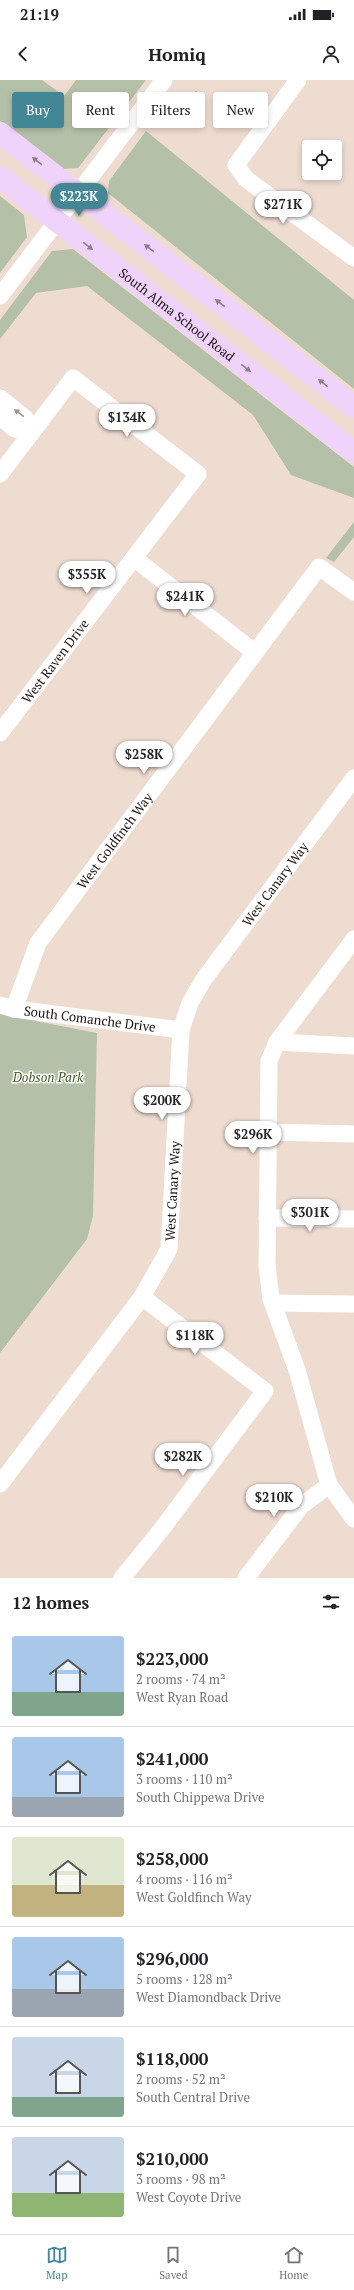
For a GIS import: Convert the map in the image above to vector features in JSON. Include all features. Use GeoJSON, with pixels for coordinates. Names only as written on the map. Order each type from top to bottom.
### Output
{"type":"FeatureCollection","features":[{"type":"Feature","properties":{"kind":"main road"},"geometry":{"type":"LineString","coordinates":[[0,133],[354,407]]}},
{"type":"Feature","properties":{"kind":"main road","name":"South Alma School Road"},"geometry":{"type":"LineString","coordinates":[[0,177],[354,452]]}},
{"type":"Feature","properties":{"kind":"street"},"geometry":{"type":"LineString","coordinates":[[0,296],[164,80]]}},
{"type":"Feature","properties":{"kind":"street"},"geometry":{"type":"LineString","coordinates":[[298,80],[236,165],[246,179],[354,258]]}},
{"type":"Feature","properties":{"kind":"street","name":"West Raven Drive"},"geometry":{"type":"LineString","coordinates":[[0,733],[198,474],[73,378],[32,432]]}},
{"type":"Feature","properties":{"kind":"street"},"geometry":{"type":"LineString","coordinates":[[0,398],[25,418],[32,432]]}},
{"type":"Feature","properties":{"kind":"street"},"geometry":{"type":"LineString","coordinates":[[0,417],[15,429],[32,432]]}},
{"type":"Feature","properties":{"kind":"street"},"geometry":{"type":"LineString","coordinates":[[0,474],[32,432]]}},
{"type":"Feature","properties":{"kind":"street"},"geometry":{"type":"LineString","coordinates":[[134,558],[254,652]]}},
{"type":"Feature","properties":{"kind":"street","name":"West Goldfinch Way"},"geometry":{"type":"LineString","coordinates":[[7,1007],[38,943],[319,567],[354,592]]}},
{"type":"Feature","properties":{"kind":"street","name":"West Canary Way"},"geometry":{"type":"LineString","coordinates":[[0,1484],[142,1297],[169,1249],[181,1030],[190,1003],[204,979],[354,778]]}},
{"type":"Feature","properties":{"kind":"street"},"geometry":{"type":"LineString","coordinates":[[354,939],[277,1042],[269,1061],[267,1218],[267,1265],[273,1303],[305,1398],[329,1485],[354,1519]]}},
{"type":"Feature","properties":{"kind":"street","name":"South Comanche Drive"},"geometry":{"type":"LineString","coordinates":[[7,1007],[181,1030]]}},
{"type":"Feature","properties":{"kind":"street"},"geometry":{"type":"LineString","coordinates":[[277,1042],[354,1046]]}},
{"type":"Feature","properties":{"kind":"street"},"geometry":{"type":"LineString","coordinates":[[268,1132],[354,1134]]}},
{"type":"Feature","properties":{"kind":"street"},"geometry":{"type":"LineString","coordinates":[[267,1218],[354,1219]]}},
{"type":"Feature","properties":{"kind":"street"},"geometry":{"type":"LineString","coordinates":[[122,1578],[161,1530],[265,1391],[142,1297]]}},
{"type":"Feature","properties":{"kind":"street"},"geometry":{"type":"LineString","coordinates":[[273,1303],[354,1304]]}},
{"type":"Feature","properties":{"kind":"street"},"geometry":{"type":"LineString","coordinates":[[246,1578],[301,1506],[329,1485]]}},
{"type":"Feature","properties":{"kind":"green space"},"geometry":{"type":"Polygon","coordinates":[[[0,80],[42,80],[58,92],[12,92],[12,128],[64,128],[64,96],[76,80],[146,80],[129,102],[129,92],[72,92],[72,128],[109,128],[78,168],[62,169],[0,121],[0,80]]]}},
{"type":"Feature","properties":{"kind":"green space"},"geometry":{"type":"Polygon","coordinates":[[[146,131],[354,300],[354,389],[108,193],[109,181],[146,131]]]}},
{"type":"Feature","properties":{"kind":"green space"},"geometry":{"type":"Polygon","coordinates":[[[0,196],[24,215],[27,237],[0,273],[0,196]]]}},
{"type":"Feature","properties":{"kind":"green space"},"geometry":{"type":"Polygon","coordinates":[[[73,249],[354,467],[354,498],[291,475],[253,415],[87,286],[36,293],[0,339],[0,320],[52,251],[73,249]]]}},
{"type":"Feature","properties":{"kind":"green space"},"geometry":{"type":"Polygon","coordinates":[[[354,522],[354,537],[334,562],[326,558],[354,522]]]}},
{"type":"Feature","properties":{"kind":"green space","name":"Dobson Park"},"geometry":{"type":"Polygon","coordinates":[[[0,1014],[97,1033],[93,1216],[87,1239],[0,1353],[0,1014]]]}}]}
